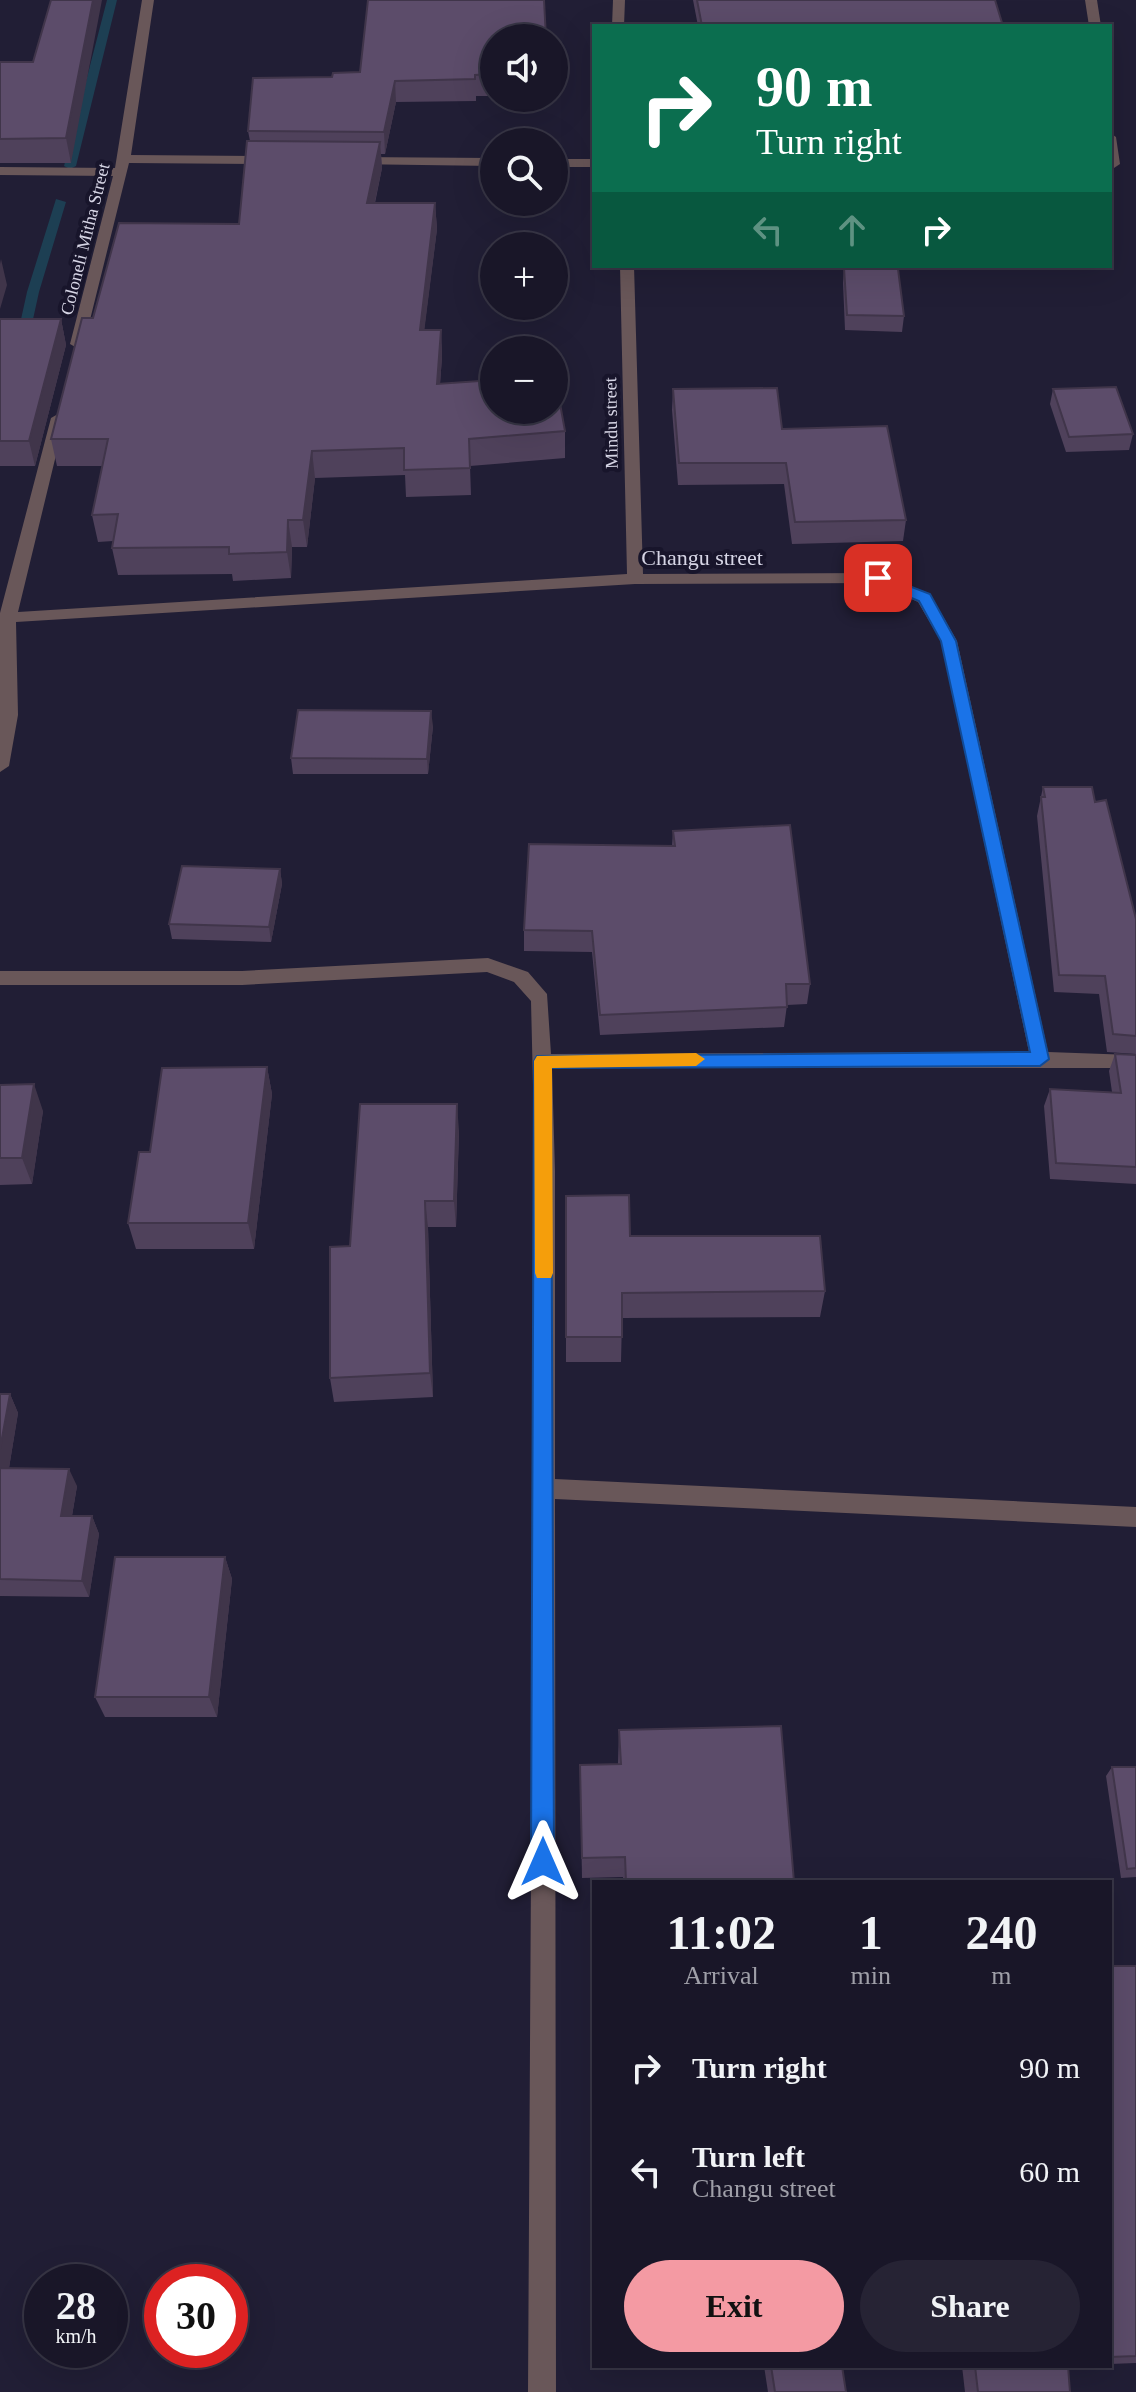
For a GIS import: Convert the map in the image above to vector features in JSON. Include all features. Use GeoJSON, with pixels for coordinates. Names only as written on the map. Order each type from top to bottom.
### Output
{"type":"FeatureCollection","features":[{"type":"Feature","properties":{"kind":"street","name":"Coloneli Mitha Street"},"geometry":{"type":"LineString","coordinates":[[74,356],[122,166],[148,0]]}},
{"type":"Feature","properties":{"kind":"street"},"geometry":{"type":"LineString","coordinates":[[618,24],[619,0]]}},
{"type":"Feature","properties":{"kind":"street"},"geometry":{"type":"LineString","coordinates":[[1091,0],[1095,24]]}},
{"type":"Feature","properties":{"kind":"street"},"geometry":{"type":"LineString","coordinates":[[1112,150],[1114,164]]}},
{"type":"Feature","properties":{"kind":"street"},"geometry":{"type":"LineString","coordinates":[[0,171],[278,160]]}},
{"type":"Feature","properties":{"kind":"street"},"geometry":{"type":"LineString","coordinates":[[340,161],[480,162]]}},
{"type":"Feature","properties":{"kind":"street"},"geometry":{"type":"LineString","coordinates":[[568,163],[592,163]]}},
{"type":"Feature","properties":{"kind":"street","name":"Mindu street"},"geometry":{"type":"LineString","coordinates":[[627,268],[635,579]]}},
{"type":"Feature","properties":{"kind":"street"},"geometry":{"type":"LineString","coordinates":[[0,766],[10,715],[4,618],[62,402]]}},
{"type":"Feature","properties":{"kind":"street","name":"Changu street"},"geometry":{"type":"LineString","coordinates":[[4,618],[635,579],[878,578],[924,598],[949,641],[1040,1059]]}},
{"type":"Feature","properties":{"kind":"street"},"geometry":{"type":"LineString","coordinates":[[0,978],[242,978],[488,965],[521,977],[540,999],[543,1061],[542,2392]]}},
{"type":"Feature","properties":{"kind":"street"},"geometry":{"type":"LineString","coordinates":[[543,1061],[1040,1059],[1132,1062]]}},
{"type":"Feature","properties":{"kind":"street"},"geometry":{"type":"LineString","coordinates":[[543,1488],[1136,1517]]}},
{"type":"Feature","properties":{"kind":"building"},"geometry":{"type":"Polygon","coordinates":[[[51,0],[93,0],[66,138],[0,139],[0,62],[33,62],[51,0]]]}},
{"type":"Feature","properties":{"kind":"building"},"geometry":{"type":"Polygon","coordinates":[[[368,0],[544,0],[545,24],[480,24],[480,75],[475,75],[475,79],[395,81],[384,132],[248,131],[253,78],[332,77],[333,73],[360,72],[368,0]]]}},
{"type":"Feature","properties":{"kind":"building"},"geometry":{"type":"Polygon","coordinates":[[[697,0],[995,0],[1002,24],[702,24],[697,0]]]}},
{"type":"Feature","properties":{"kind":"building"},"geometry":{"type":"Polygon","coordinates":[[[247,141],[380,142],[367,203],[435,203],[420,330],[441,330],[437,384],[480,381],[480,424],[564,424],[565,431],[469,439],[470,468],[404,470],[404,448],[312,451],[303,520],[288,520],[287,552],[229,554],[229,547],[112,548],[118,514],[92,515],[108,439],[51,439],[82,318],[93,318],[119,223],[239,224],[247,141]]]}},
{"type":"Feature","properties":{"kind":"building"},"geometry":{"type":"Polygon","coordinates":[[[844,268],[898,269],[904,316],[847,315],[844,268]]]}},
{"type":"Feature","properties":{"kind":"building"},"geometry":{"type":"Polygon","coordinates":[[[0,319],[61,319],[29,441],[0,441],[0,319]]]}},
{"type":"Feature","properties":{"kind":"building"},"geometry":{"type":"Polygon","coordinates":[[[1116,387],[1133,434],[1069,437],[1053,389],[1116,387]]]}},
{"type":"Feature","properties":{"kind":"building"},"geometry":{"type":"Polygon","coordinates":[[[777,388],[782,429],[887,426],[906,520],[795,522],[786,463],[679,463],[673,389],[777,388]]]}},
{"type":"Feature","properties":{"kind":"building"},"geometry":{"type":"Polygon","coordinates":[[[298,710],[431,711],[427,759],[291,758],[298,710]]]}},
{"type":"Feature","properties":{"kind":"building"},"geometry":{"type":"Polygon","coordinates":[[[1043,787],[1092,787],[1095,802],[1106,800],[1136,919],[1136,1036],[1113,1034],[1105,976],[1059,975],[1041,797],[1045,797],[1043,787]]]}},
{"type":"Feature","properties":{"kind":"building"},"geometry":{"type":"Polygon","coordinates":[[[790,825],[810,984],[786,984],[787,1007],[600,1015],[592,931],[524,930],[529,844],[675,846],[673,831],[790,825]]]}},
{"type":"Feature","properties":{"kind":"building"},"geometry":{"type":"Polygon","coordinates":[[[182,866],[280,869],[269,927],[169,924],[182,866]]]}},
{"type":"Feature","properties":{"kind":"building"},"geometry":{"type":"Polygon","coordinates":[[[1115,1054],[1136,1055],[1136,1167],[1056,1163],[1050,1089],[1121,1093],[1115,1054]]]}},
{"type":"Feature","properties":{"kind":"building"},"geometry":{"type":"Polygon","coordinates":[[[267,1067],[248,1223],[128,1223],[139,1152],[150,1152],[162,1068],[267,1067]]]}},
{"type":"Feature","properties":{"kind":"building"},"geometry":{"type":"Polygon","coordinates":[[[34,1084],[22,1158],[0,1158],[0,1085],[34,1084]]]}},
{"type":"Feature","properties":{"kind":"building"},"geometry":{"type":"Polygon","coordinates":[[[360,1104],[457,1104],[454,1201],[425,1201],[430,1373],[330,1378],[330,1247],[350,1246],[360,1104]]]}},
{"type":"Feature","properties":{"kind":"building"},"geometry":{"type":"Polygon","coordinates":[[[629,1195],[630,1236],[820,1236],[825,1291],[622,1293],[622,1337],[566,1337],[566,1196],[629,1195]]]}},
{"type":"Feature","properties":{"kind":"building"},"geometry":{"type":"Polygon","coordinates":[[[0,1394],[10,1394],[0,1449],[0,1394]]]}},
{"type":"Feature","properties":{"kind":"building"},"geometry":{"type":"Polygon","coordinates":[[[0,1468],[69,1469],[61,1516],[92,1516],[82,1581],[0,1579],[0,1468]]]}},
{"type":"Feature","properties":{"kind":"building"},"geometry":{"type":"Polygon","coordinates":[[[115,1557],[225,1557],[209,1697],[95,1697],[115,1557]]]}},
{"type":"Feature","properties":{"kind":"building"},"geometry":{"type":"Polygon","coordinates":[[[781,1726],[794,1880],[626,1880],[625,1857],[582,1858],[580,1765],[621,1764],[619,1730],[781,1726]]]}},
{"type":"Feature","properties":{"kind":"building"},"geometry":{"type":"Polygon","coordinates":[[[1112,1767],[1136,1767],[1136,1868],[1127,1869],[1112,1767]]]}},
{"type":"Feature","properties":{"kind":"building"},"geometry":{"type":"Polygon","coordinates":[[[1112,1966],[1136,1966],[1136,2356],[1112,2357],[1112,1966]]]}},
{"type":"Feature","properties":{"kind":"building"},"geometry":{"type":"Polygon","coordinates":[[[771,2368],[842,2368],[846,2392],[775,2392],[771,2368]]]}},
{"type":"Feature","properties":{"kind":"building"},"geometry":{"type":"Polygon","coordinates":[[[975,2368],[1068,2368],[1070,2392],[978,2392],[975,2368]]]}},
{"type":"Feature","properties":{"kind":"waterway"},"geometry":{"type":"LineString","coordinates":[[70,166],[112,0]]}},
{"type":"Feature","properties":{"kind":"waterway"},"geometry":{"type":"LineString","coordinates":[[22,342],[33,292],[60,202]]}},
{"type":"Feature","properties":{"kind":"slow traffic"},"geometry":{"type":"LineString","coordinates":[[544,1273],[543,1061],[696,1059]]}},
{"type":"Feature","properties":{"kind":"route"},"geometry":{"type":"LineString","coordinates":[[543,1862],[543,1061],[1040,1059],[949,641],[924,598],[878,578]]}}]}
